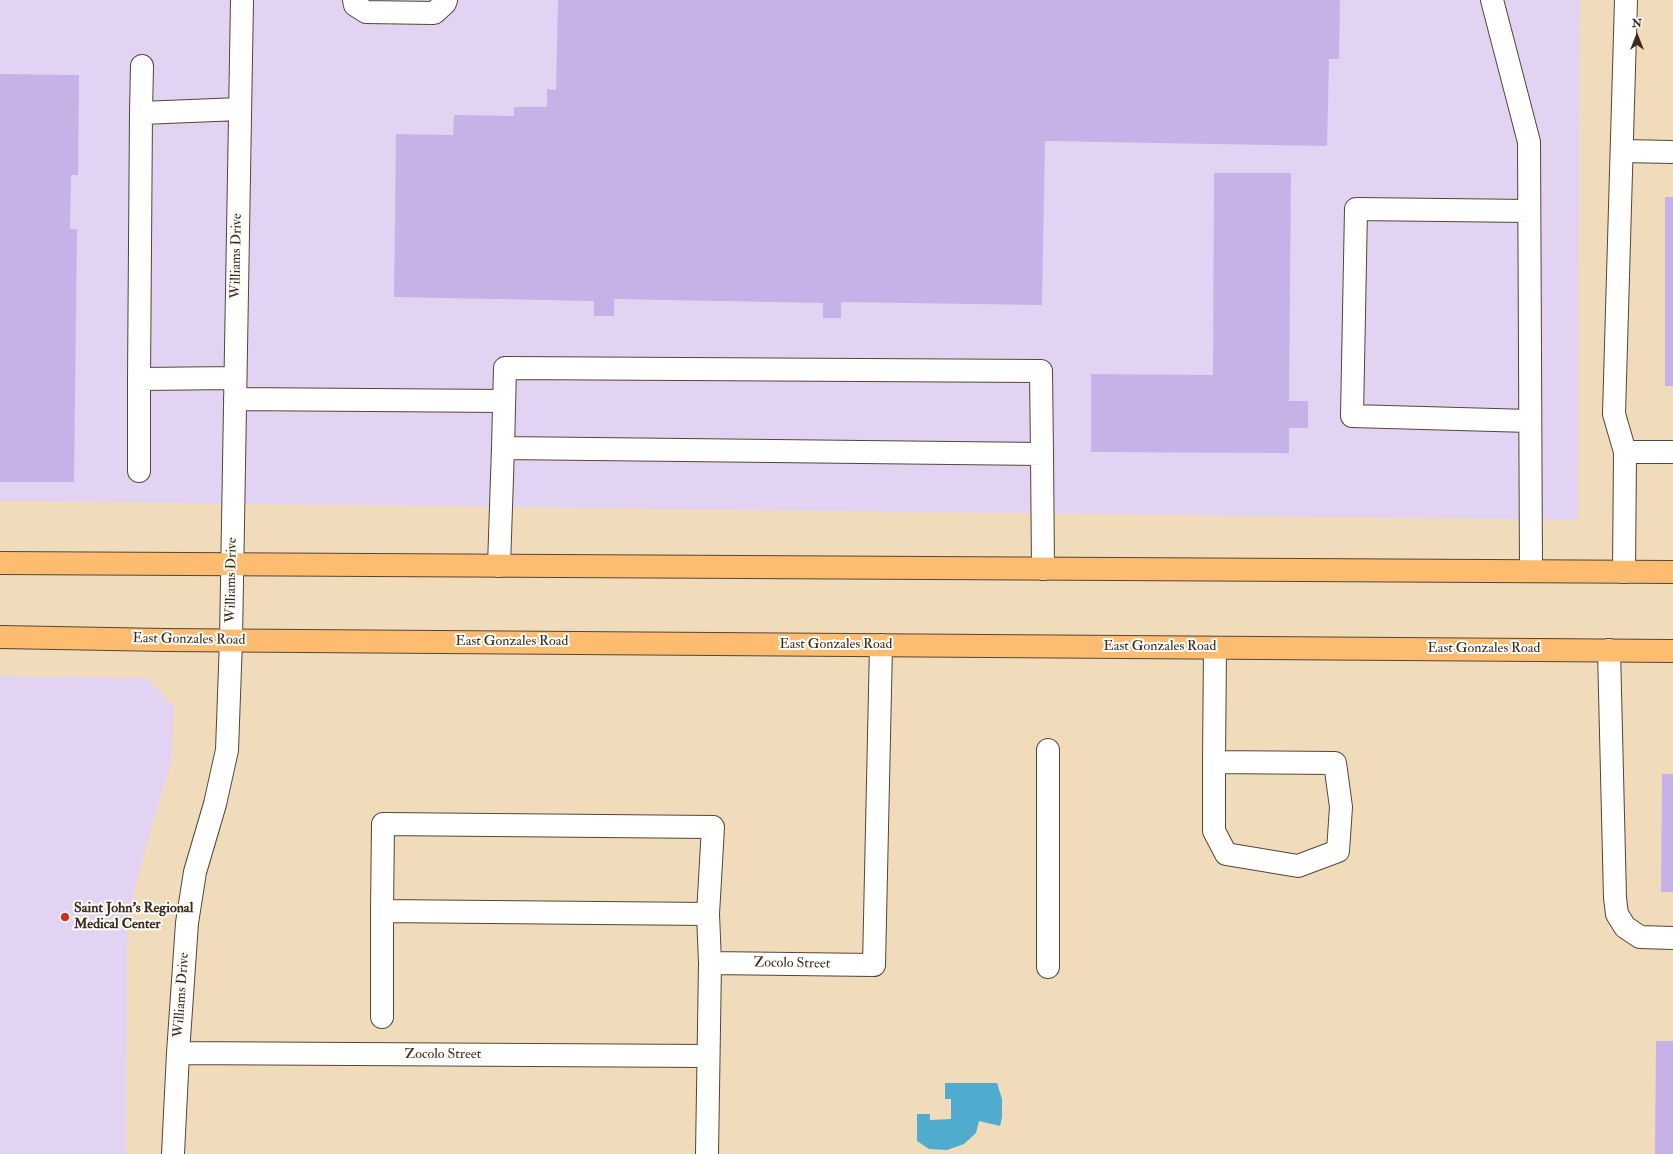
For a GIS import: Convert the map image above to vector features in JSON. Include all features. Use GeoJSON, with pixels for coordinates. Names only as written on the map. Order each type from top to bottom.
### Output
{"type":"FeatureCollection","features":[{"type":"Feature","properties":{"kind":"main road"},"geometry":{"type":"LineString","coordinates":[[0,563],[1673,572]]}},
{"type":"Feature","properties":{"kind":"main road","name":"East Gonzales Road"},"geometry":{"type":"LineString","coordinates":[[0,637],[1673,651]]}},
{"type":"Feature","properties":{"kind":"street","name":"Williams Drive"},"geometry":{"type":"LineString","coordinates":[[174,1154],[178,1053],[187,923],[194,879],[215,804],[227,750],[231,640],[234,389],[242,0]]}},
{"type":"Feature","properties":{"kind":"street"},"geometry":{"type":"LineString","coordinates":[[354,0],[355,5],[366,12],[434,13],[445,3],[446,0]]}},
{"type":"Feature","properties":{"kind":"street"},"geometry":{"type":"LineString","coordinates":[[1492,0],[1529,142],[1531,571]]}},
{"type":"Feature","properties":{"kind":"street"},"geometry":{"type":"LineString","coordinates":[[1624,572],[1625,452],[1614,414],[1626,0]]}},
{"type":"Feature","properties":{"kind":"street"},"geometry":{"type":"LineString","coordinates":[[139,471],[142,66]]}},
{"type":"Feature","properties":{"kind":"street"},"geometry":{"type":"LineString","coordinates":[[141,112],[240,109]]}},
{"type":"Feature","properties":{"kind":"street"},"geometry":{"type":"LineString","coordinates":[[1622,151],[1673,152]]}},
{"type":"Feature","properties":{"kind":"street"},"geometry":{"type":"LineString","coordinates":[[1529,210],[1356,209],[1352,416],[1530,421]]}},
{"type":"Feature","properties":{"kind":"street"},"geometry":{"type":"LineString","coordinates":[[499,566],[505,368],[1041,371],[1043,569]]}},
{"type":"Feature","properties":{"kind":"street"},"geometry":{"type":"LineString","coordinates":[[139,379],[234,389],[504,400]]}},
{"type":"Feature","properties":{"kind":"street"},"geometry":{"type":"LineString","coordinates":[[503,448],[1042,454]]}},
{"type":"Feature","properties":{"kind":"street"},"geometry":{"type":"LineString","coordinates":[[1625,452],[1673,452]]}},
{"type":"Feature","properties":{"kind":"street","name":"Zocolo Street"},"geometry":{"type":"LineString","coordinates":[[710,963],[874,965],[881,645]]}},
{"type":"Feature","properties":{"kind":"street"},"geometry":{"type":"LineString","coordinates":[[1214,648],[1214,762],[1214,831],[1226,854],[1298,866],[1338,851],[1341,807],[1334,763],[1214,762]]}},
{"type":"Feature","properties":{"kind":"street"},"geometry":{"type":"LineString","coordinates":[[1609,650],[1615,898],[1617,914],[1625,927],[1640,937],[1673,938]]}},
{"type":"Feature","properties":{"kind":"street"},"geometry":{"type":"LineString","coordinates":[[1048,750],[1048,967]]}},
{"type":"Feature","properties":{"kind":"street"},"geometry":{"type":"LineString","coordinates":[[382,1017],[383,824],[713,828],[708,914],[710,963],[707,1154]]}},
{"type":"Feature","properties":{"kind":"street"},"geometry":{"type":"LineString","coordinates":[[382,911],[708,914]]}},
{"type":"Feature","properties":{"kind":"street","name":"Zocolo Street"},"geometry":{"type":"LineString","coordinates":[[178,1053],[708,1056]]}},
{"type":"Feature","properties":{"kind":"shaded area"},"geometry":{"type":"Polygon","coordinates":[[[0,0],[1580,0],[1578,520],[0,501],[0,0]]]}},
{"type":"Feature","properties":{"kind":"shaded area","name":"Saint John's Regional Medical Center"},"geometry":{"type":"Polygon","coordinates":[[[0,676],[147,678],[174,707],[171,764],[151,828],[134,891],[127,943],[126,1154],[0,1154],[0,676]]]}},
{"type":"Feature","properties":{"kind":"water"},"geometry":{"type":"Polygon","coordinates":[[[945,1083],[997,1083],[1002,1099],[1002,1117],[1000,1126],[979,1121],[976,1133],[964,1144],[947,1150],[929,1149],[917,1141],[917,1114],[930,1114],[930,1120],[951,1119],[951,1099],[945,1099],[945,1083]]]}},
{"type":"Feature","properties":{"kind":"building"},"geometry":{"type":"Polygon","coordinates":[[[558,0],[1340,0],[1339,59],[1329,59],[1327,146],[1045,141],[1042,305],[841,302],[841,318],[823,318],[823,303],[614,299],[614,316],[594,316],[594,301],[394,297],[396,134],[453,135],[454,115],[514,116],[514,107],[547,107],[547,89],[556,90],[558,0]]]}},
{"type":"Feature","properties":{"kind":"building"},"geometry":{"type":"Polygon","coordinates":[[[0,74],[79,75],[78,175],[71,175],[70,229],[77,229],[74,482],[0,482],[0,74]]]}},
{"type":"Feature","properties":{"kind":"building"},"geometry":{"type":"Polygon","coordinates":[[[1214,173],[1291,173],[1289,401],[1308,401],[1308,428],[1289,428],[1289,453],[1091,452],[1091,374],[1213,375],[1214,173]]]}},
{"type":"Feature","properties":{"kind":"building"},"geometry":{"type":"Polygon","coordinates":[[[1665,197],[1673,197],[1673,386],[1665,386],[1665,197]]]}},
{"type":"Feature","properties":{"kind":"building"},"geometry":{"type":"Polygon","coordinates":[[[1662,774],[1673,774],[1673,892],[1661,892],[1662,774]]]}},
{"type":"Feature","properties":{"kind":"building"},"geometry":{"type":"Polygon","coordinates":[[[1656,1041],[1673,1041],[1673,1154],[1655,1154],[1656,1041]]]}},
{"type":"Feature","properties":{"kind":"place","name":"Saint John's Regional Medical Center"},"geometry":{"type":"Point","coordinates":[65,917]}}]}
